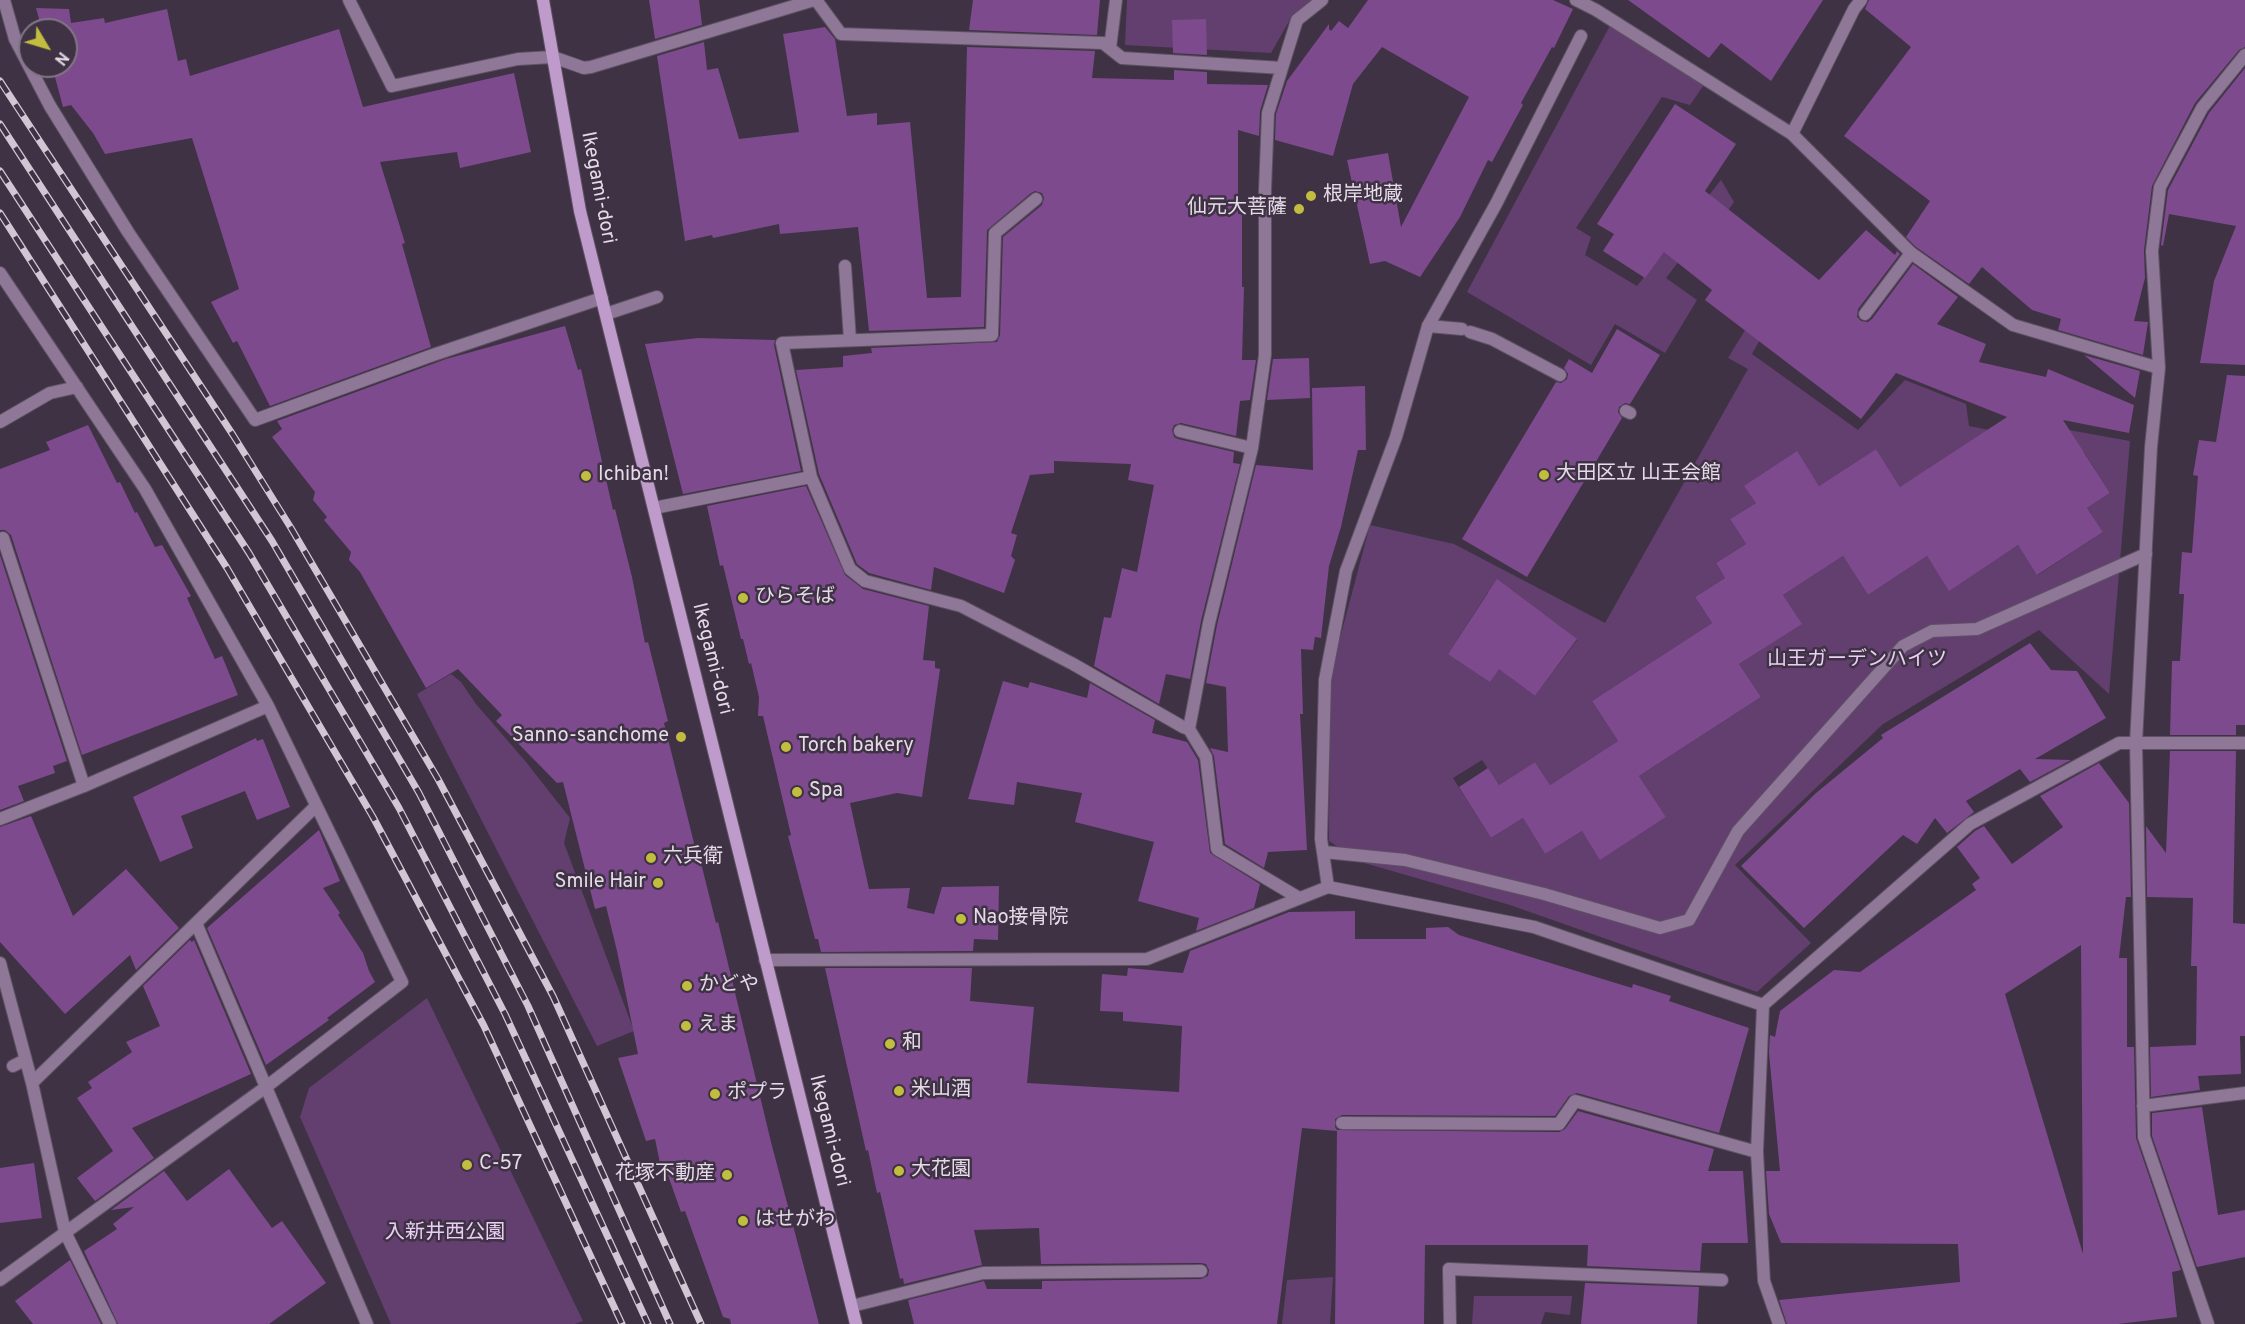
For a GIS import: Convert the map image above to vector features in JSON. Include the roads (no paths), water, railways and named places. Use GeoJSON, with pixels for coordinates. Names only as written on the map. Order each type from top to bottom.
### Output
{"type":"FeatureCollection","features":[{"type":"Feature","properties":{"kind":"main road","name":"Ikegami-dori"},"geometry":{"type":"LineString","coordinates":[[543,0],[580,212],[856,1324]]}},
{"type":"Feature","properties":{"kind":"street"},"geometry":{"type":"LineString","coordinates":[[4,0],[15,39],[50,106],[128,232],[255,420],[430,356],[602,298]]}},
{"type":"Feature","properties":{"kind":"street"},"geometry":{"type":"LineString","coordinates":[[349,0],[392,86],[518,59],[554,57],[584,69],[815,0],[841,34],[1103,43],[1122,58],[1282,68]]}},
{"type":"Feature","properties":{"kind":"street"},"geometry":{"type":"LineString","coordinates":[[1110,48],[1116,0]]}},
{"type":"Feature","properties":{"kind":"street"},"geometry":{"type":"LineString","coordinates":[[1189,729],[1209,623],[1251,448],[1265,355],[1265,190],[1268,114],[1297,20],[1322,0]]}},
{"type":"Feature","properties":{"kind":"street"},"geometry":{"type":"LineString","coordinates":[[1575,0],[1606,16],[1792,134],[1911,253],[2013,325],[2159,368]]}},
{"type":"Feature","properties":{"kind":"street"},"geometry":{"type":"LineString","coordinates":[[1792,134],[1854,9],[1861,0]]}},
{"type":"Feature","properties":{"kind":"street"},"geometry":{"type":"LineString","coordinates":[[1328,887],[1321,839],[1325,680],[1346,571],[1396,437],[1428,326],[1496,204],[1581,36]]}},
{"type":"Feature","properties":{"kind":"street"},"geometry":{"type":"LineString","coordinates":[[2208,1324],[2144,1137],[2136,744],[2151,447],[2159,368],[2152,251],[2160,187],[2202,108],[2245,55]]}},
{"type":"Feature","properties":{"kind":"street"},"geometry":{"type":"LineString","coordinates":[[1036,199],[995,233],[992,335],[782,343],[811,477],[850,569],[865,581],[961,606],[1073,664],[1189,729],[1206,757],[1217,849],[1299,898]]}},
{"type":"Feature","properties":{"kind":"street"},"geometry":{"type":"LineString","coordinates":[[1865,314],[1911,253]]}},
{"type":"Feature","properties":{"kind":"street"},"geometry":{"type":"LineString","coordinates":[[845,266],[850,340]]}},
{"type":"Feature","properties":{"kind":"street"},"geometry":{"type":"LineString","coordinates":[[0,273],[145,489],[268,706],[402,982],[266,1087],[0,1280]]}},
{"type":"Feature","properties":{"kind":"street"},"geometry":{"type":"LineString","coordinates":[[606,314],[657,297]]}},
{"type":"Feature","properties":{"kind":"street"},"geometry":{"type":"LineString","coordinates":[[1428,326],[1466,330],[1492,339],[1560,375]]}},
{"type":"Feature","properties":{"kind":"street"},"geometry":{"type":"LineString","coordinates":[[0,422],[50,393],[77,387]]}},
{"type":"Feature","properties":{"kind":"street"},"geometry":{"type":"LineString","coordinates":[[1180,431],[1251,448]]}},
{"type":"Feature","properties":{"kind":"street"},"geometry":{"type":"LineString","coordinates":[[654,508],[811,477]]}},
{"type":"Feature","properties":{"kind":"street"},"geometry":{"type":"LineString","coordinates":[[0,539],[3,538],[84,786]]}},
{"type":"Feature","properties":{"kind":"street"},"geometry":{"type":"LineString","coordinates":[[1324,852],[1405,860],[1544,894],[1660,928],[1689,920],[1738,831],[1904,646],[1932,632],[1977,629],[2146,554]]}},
{"type":"Feature","properties":{"kind":"street"},"geometry":{"type":"LineString","coordinates":[[0,819],[84,786],[268,706]]}},
{"type":"Feature","properties":{"kind":"street"},"geometry":{"type":"LineString","coordinates":[[1779,1324],[1764,1281],[1757,1152],[1763,1005],[1970,824],[2119,743],[2245,743]]}},
{"type":"Feature","properties":{"kind":"street"},"geometry":{"type":"LineString","coordinates":[[32,1083],[316,806]]}},
{"type":"Feature","properties":{"kind":"street"},"geometry":{"type":"LineString","coordinates":[[765,960],[1147,959],[1328,887],[1534,927],[1763,1005]]}},
{"type":"Feature","properties":{"kind":"street"},"geometry":{"type":"LineString","coordinates":[[196,923],[367,1324]]}},
{"type":"Feature","properties":{"kind":"street"},"geometry":{"type":"LineString","coordinates":[[0,963],[32,1083],[65,1232],[110,1324]]}},
{"type":"Feature","properties":{"kind":"street"},"geometry":{"type":"LineString","coordinates":[[13,1066],[25,1060]]}},
{"type":"Feature","properties":{"kind":"street"},"geometry":{"type":"LineString","coordinates":[[2143,1106],[2245,1093]]}},
{"type":"Feature","properties":{"kind":"street"},"geometry":{"type":"LineString","coordinates":[[1342,1123],[1559,1124],[1575,1101],[1757,1152]]}},
{"type":"Feature","properties":{"kind":"street"},"geometry":{"type":"LineString","coordinates":[[1450,1324],[1449,1269],[1722,1280]]}},
{"type":"Feature","properties":{"kind":"street"},"geometry":{"type":"LineString","coordinates":[[852,1306],[983,1273],[1201,1270]]}},
{"type":"Feature","properties":{"kind":"railway"},"geometry":{"type":"LineString","coordinates":[[0,81],[233,435],[291,528],[438,779],[553,996],[701,1324]]}},
{"type":"Feature","properties":{"kind":"railway"},"geometry":{"type":"LineString","coordinates":[[0,124],[272,541],[419,793],[528,1006],[670,1324]]}},
{"type":"Feature","properties":{"kind":"railway"},"geometry":{"type":"LineString","coordinates":[[0,171],[249,553],[399,808],[505,1014],[648,1324]]}},
{"type":"Feature","properties":{"kind":"railway"},"geometry":{"type":"LineString","coordinates":[[0,213],[227,568],[373,817],[484,1026],[622,1324]]}},
{"type":"Feature","properties":{"kind":"place","name":"根岸地蔵"},"geometry":{"type":"Point","coordinates":[1311,196]}},
{"type":"Feature","properties":{"kind":"place","name":"仙元大菩薩"},"geometry":{"type":"Point","coordinates":[1299,209]}},
{"type":"Feature","properties":{"kind":"place","name":"大田区立 山王会館"},"geometry":{"type":"Point","coordinates":[1544,475]}},
{"type":"Feature","properties":{"kind":"place","name":"Ichiban!"},"geometry":{"type":"Point","coordinates":[586,476]}},
{"type":"Feature","properties":{"kind":"place","name":"ひらそば"},"geometry":{"type":"Point","coordinates":[743,598]}},
{"type":"Feature","properties":{"kind":"place","name":"Sanno-sanchome"},"geometry":{"type":"Point","coordinates":[681,737]}},
{"type":"Feature","properties":{"kind":"place","name":"Torch bakery"},"geometry":{"type":"Point","coordinates":[786,747]}},
{"type":"Feature","properties":{"kind":"place","name":"Spa"},"geometry":{"type":"Point","coordinates":[797,792]}},
{"type":"Feature","properties":{"kind":"place","name":"六兵衛"},"geometry":{"type":"Point","coordinates":[651,858]}},
{"type":"Feature","properties":{"kind":"place","name":"Smile Hair"},"geometry":{"type":"Point","coordinates":[658,883]}},
{"type":"Feature","properties":{"kind":"place","name":"Nao接骨院"},"geometry":{"type":"Point","coordinates":[961,919]}},
{"type":"Feature","properties":{"kind":"place","name":"かどや"},"geometry":{"type":"Point","coordinates":[687,986]}},
{"type":"Feature","properties":{"kind":"place","name":"えま"},"geometry":{"type":"Point","coordinates":[686,1026]}},
{"type":"Feature","properties":{"kind":"place","name":"和"},"geometry":{"type":"Point","coordinates":[890,1044]}},
{"type":"Feature","properties":{"kind":"place","name":"米山酒"},"geometry":{"type":"Point","coordinates":[899,1091]}},
{"type":"Feature","properties":{"kind":"place","name":"ポプラ"},"geometry":{"type":"Point","coordinates":[715,1094]}},
{"type":"Feature","properties":{"kind":"place","name":"C-57"},"geometry":{"type":"Point","coordinates":[467,1165]}},
{"type":"Feature","properties":{"kind":"place","name":"大花園"},"geometry":{"type":"Point","coordinates":[899,1171]}},
{"type":"Feature","properties":{"kind":"place","name":"花塚不動産"},"geometry":{"type":"Point","coordinates":[727,1175]}},
{"type":"Feature","properties":{"kind":"place","name":"はせがわ"},"geometry":{"type":"Point","coordinates":[743,1221]}},
{"type":"Feature","properties":{"kind":"park label","name":"山王ガーデンハイツ"},"geometry":{"type":"Point","coordinates":[1857,661]}},
{"type":"Feature","properties":{"kind":"park label","name":"入新井西公園"},"geometry":{"type":"Point","coordinates":[445,1234]}}]}
